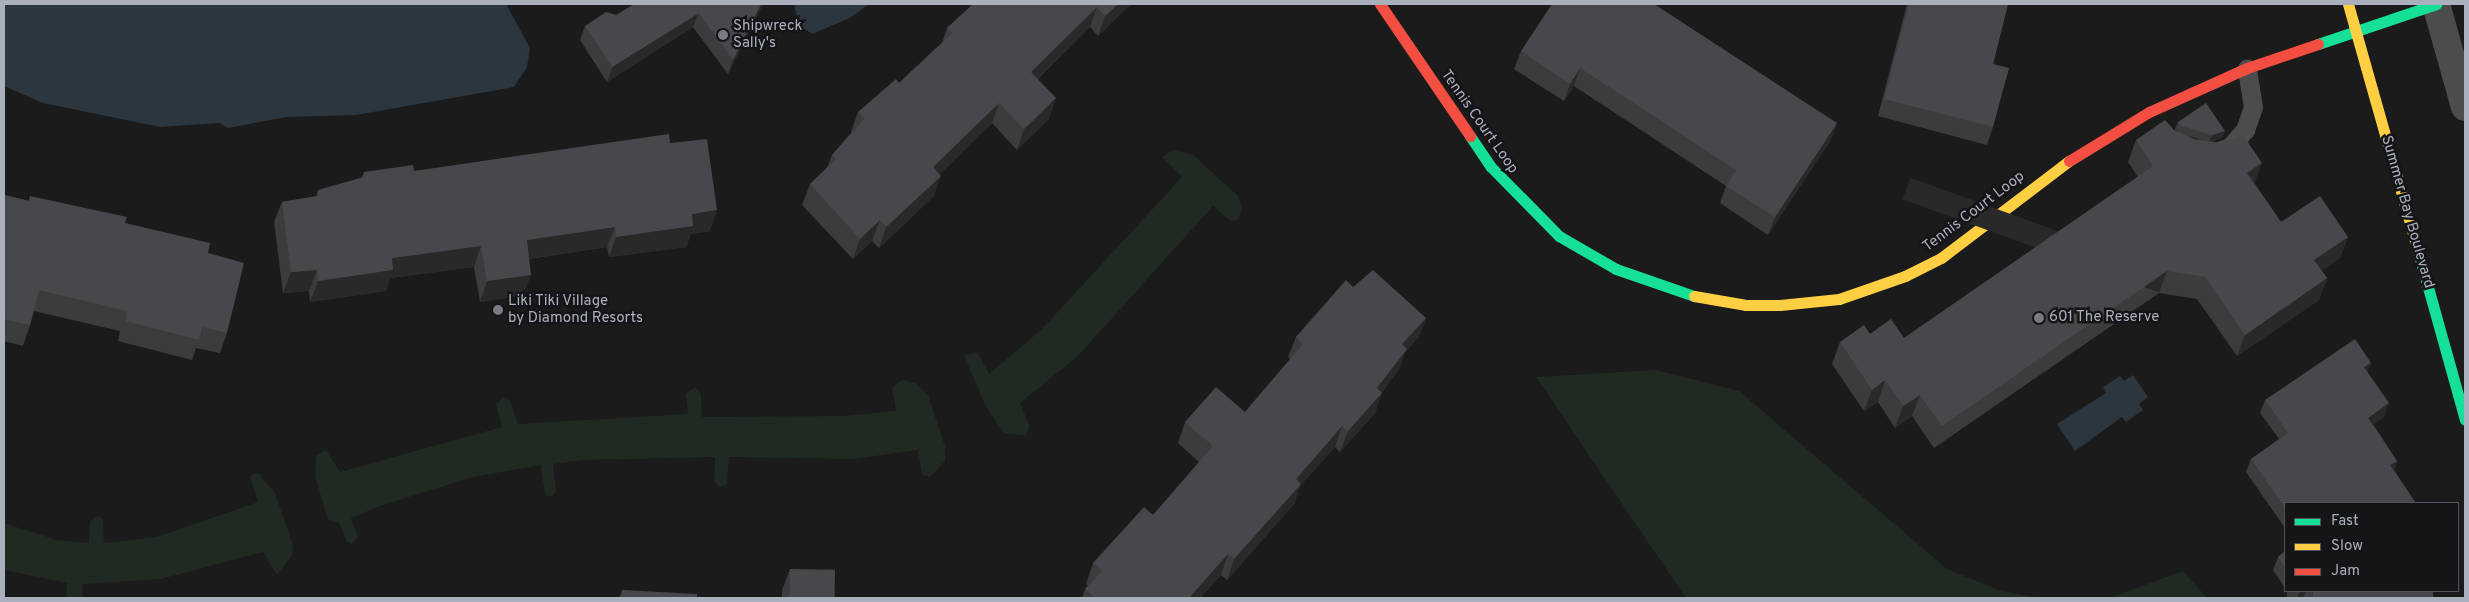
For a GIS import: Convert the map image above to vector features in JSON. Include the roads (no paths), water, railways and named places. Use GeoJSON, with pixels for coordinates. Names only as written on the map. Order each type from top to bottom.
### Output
{"type":"FeatureCollection","features":[{"type":"Feature","properties":{"kind":"street","name":"Tennis Court Loop"},"geometry":{"type":"LineString","coordinates":[[1380,4],[1490,167],[1559,236],[1648,282],[1738,304],[1830,300],[1905,276],[1942,258],[2053,171],[2154,120],[2247,68],[2356,29],[2436,4]]}},
{"type":"Feature","properties":{"kind":"street","name":"Summer Bay Boulevard"},"geometry":{"type":"LineString","coordinates":[[2348,4],[2465,420]]}},
{"type":"Feature","properties":{"kind":"street"},"geometry":{"type":"LineString","coordinates":[[2436,4],[2465,106]]}},
{"type":"Feature","properties":{"kind":"lane"},"geometry":{"type":"LineString","coordinates":[[2202,153],[2230,147],[2244,130],[2253,107],[2247,68]]}},
{"type":"Feature","properties":{"kind":"place","name":"Shipwreck Sally's"},"geometry":{"type":"Point","coordinates":[723,35]}},
{"type":"Feature","properties":{"kind":"place","name":"Liki Tiki Village by Diamond Resorts"},"geometry":{"type":"Point","coordinates":[498,310]}},
{"type":"Feature","properties":{"kind":"place","name":"601 The Reserve"},"geometry":{"type":"Point","coordinates":[2039,318]}}]}
